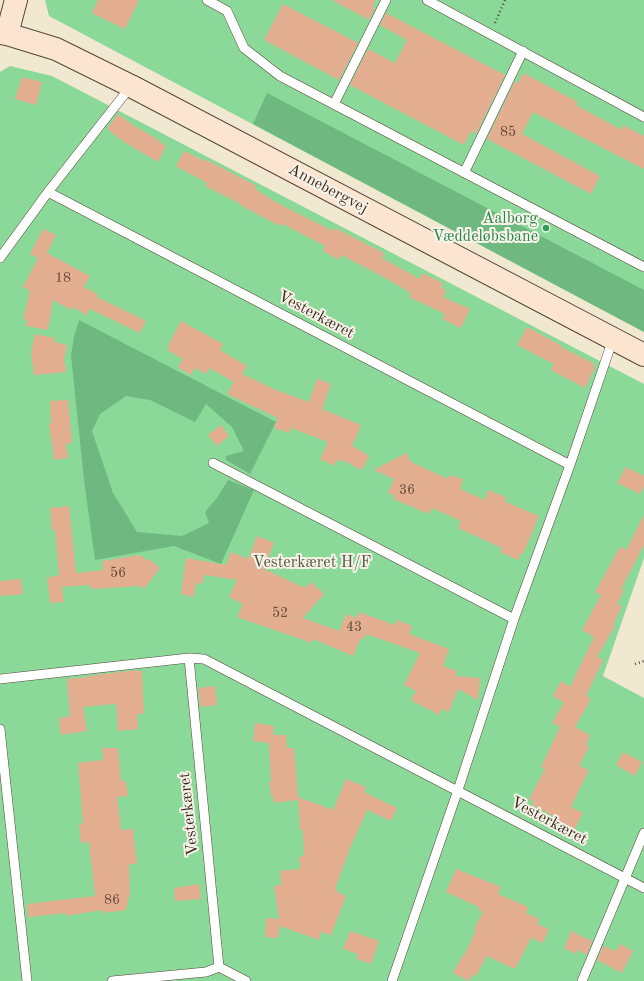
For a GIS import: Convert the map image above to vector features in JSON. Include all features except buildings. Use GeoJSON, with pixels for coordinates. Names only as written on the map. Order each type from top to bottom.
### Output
{"type":"FeatureCollection","features":[{"type":"Feature","properties":{"kind":"street"},"geometry":{"type":"LineString","coordinates":[[3,33],[16,0]]}},
{"type":"Feature","properties":{"kind":"street","name":"Annebergvej"},"geometry":{"type":"LineString","coordinates":[[3,33],[56,49],[131,86],[644,355]]}},
{"type":"Feature","properties":{"kind":"lane"},"geometry":{"type":"LineString","coordinates":[[206,0],[227,11],[244,48],[280,76],[644,268]]}},
{"type":"Feature","properties":{"kind":"lane"},"geometry":{"type":"LineString","coordinates":[[334,104],[386,0]]}},
{"type":"Feature","properties":{"kind":"lane"},"geometry":{"type":"LineString","coordinates":[[427,0],[644,117]]}},
{"type":"Feature","properties":{"kind":"lane"},"geometry":{"type":"LineString","coordinates":[[464,173],[523,51]]}},
{"type":"Feature","properties":{"kind":"lane"},"geometry":{"type":"LineString","coordinates":[[0,258],[48,192],[131,86]]}},
{"type":"Feature","properties":{"kind":"lane","name":"Vesterkæret"},"geometry":{"type":"LineString","coordinates":[[48,192],[570,465]]}},
{"type":"Feature","properties":{"kind":"lane"},"geometry":{"type":"LineString","coordinates":[[392,981],[458,790],[514,619],[570,465],[613,339]]}},
{"type":"Feature","properties":{"kind":"lane"},"geometry":{"type":"LineString","coordinates":[[213,463],[514,619]]}},
{"type":"Feature","properties":{"kind":"lane","name":"Vesterkæret"},"geometry":{"type":"LineString","coordinates":[[189,658],[219,967]]}},
{"type":"Feature","properties":{"kind":"lane","name":"Vesterkæret"},"geometry":{"type":"LineString","coordinates":[[0,679],[189,658],[204,659],[644,888]]}},
{"type":"Feature","properties":{"kind":"lane"},"geometry":{"type":"LineString","coordinates":[[0,729],[26,981]]}},
{"type":"Feature","properties":{"kind":"lane"},"geometry":{"type":"LineString","coordinates":[[582,981],[644,833]]}},
{"type":"Feature","properties":{"kind":"lane"},"geometry":{"type":"LineString","coordinates":[[112,981],[206,972],[219,967],[246,981]]}},
{"type":"Feature","properties":{"kind":"path"},"geometry":{"type":"LineString","coordinates":[[490,34],[505,0]]}},
{"type":"Feature","properties":{"kind":"path"},"geometry":{"type":"LineString","coordinates":[[635,664],[644,661]]}},
{"type":"Feature","properties":{"kind":"green space","name":"Aalborg Væddeløbsbane"},"geometry":{"type":"Polygon","coordinates":[[[45,0],[644,0],[644,332],[49,16],[45,0]]]}},
{"type":"Feature","properties":{"kind":"green space","name":"Vesterkæret H/F"},"geometry":{"type":"Polygon","coordinates":[[[10,66],[52,76],[644,384],[644,558],[603,676],[644,698],[644,981],[0,981],[0,72],[10,66]]]}},
{"type":"Feature","properties":{"kind":"green space"},"geometry":{"type":"Polygon","coordinates":[[[267,93],[644,290],[644,332],[253,124],[267,93]]]}},
{"type":"Feature","properties":{"kind":"green space"},"geometry":{"type":"Polygon","coordinates":[[[79,320],[276,422],[250,474],[226,460],[226,456],[244,451],[232,427],[206,404],[195,422],[150,400],[126,396],[100,414],[92,431],[113,493],[137,532],[182,536],[209,523],[205,512],[217,498],[228,480],[254,490],[221,564],[174,546],[95,560],[84,480],[71,355],[79,320]]]}},
{"type":"Feature","properties":{"kind":"place","name":"Aalborg Væddeløbsbane"},"geometry":{"type":"Point","coordinates":[546,228]}}]}
